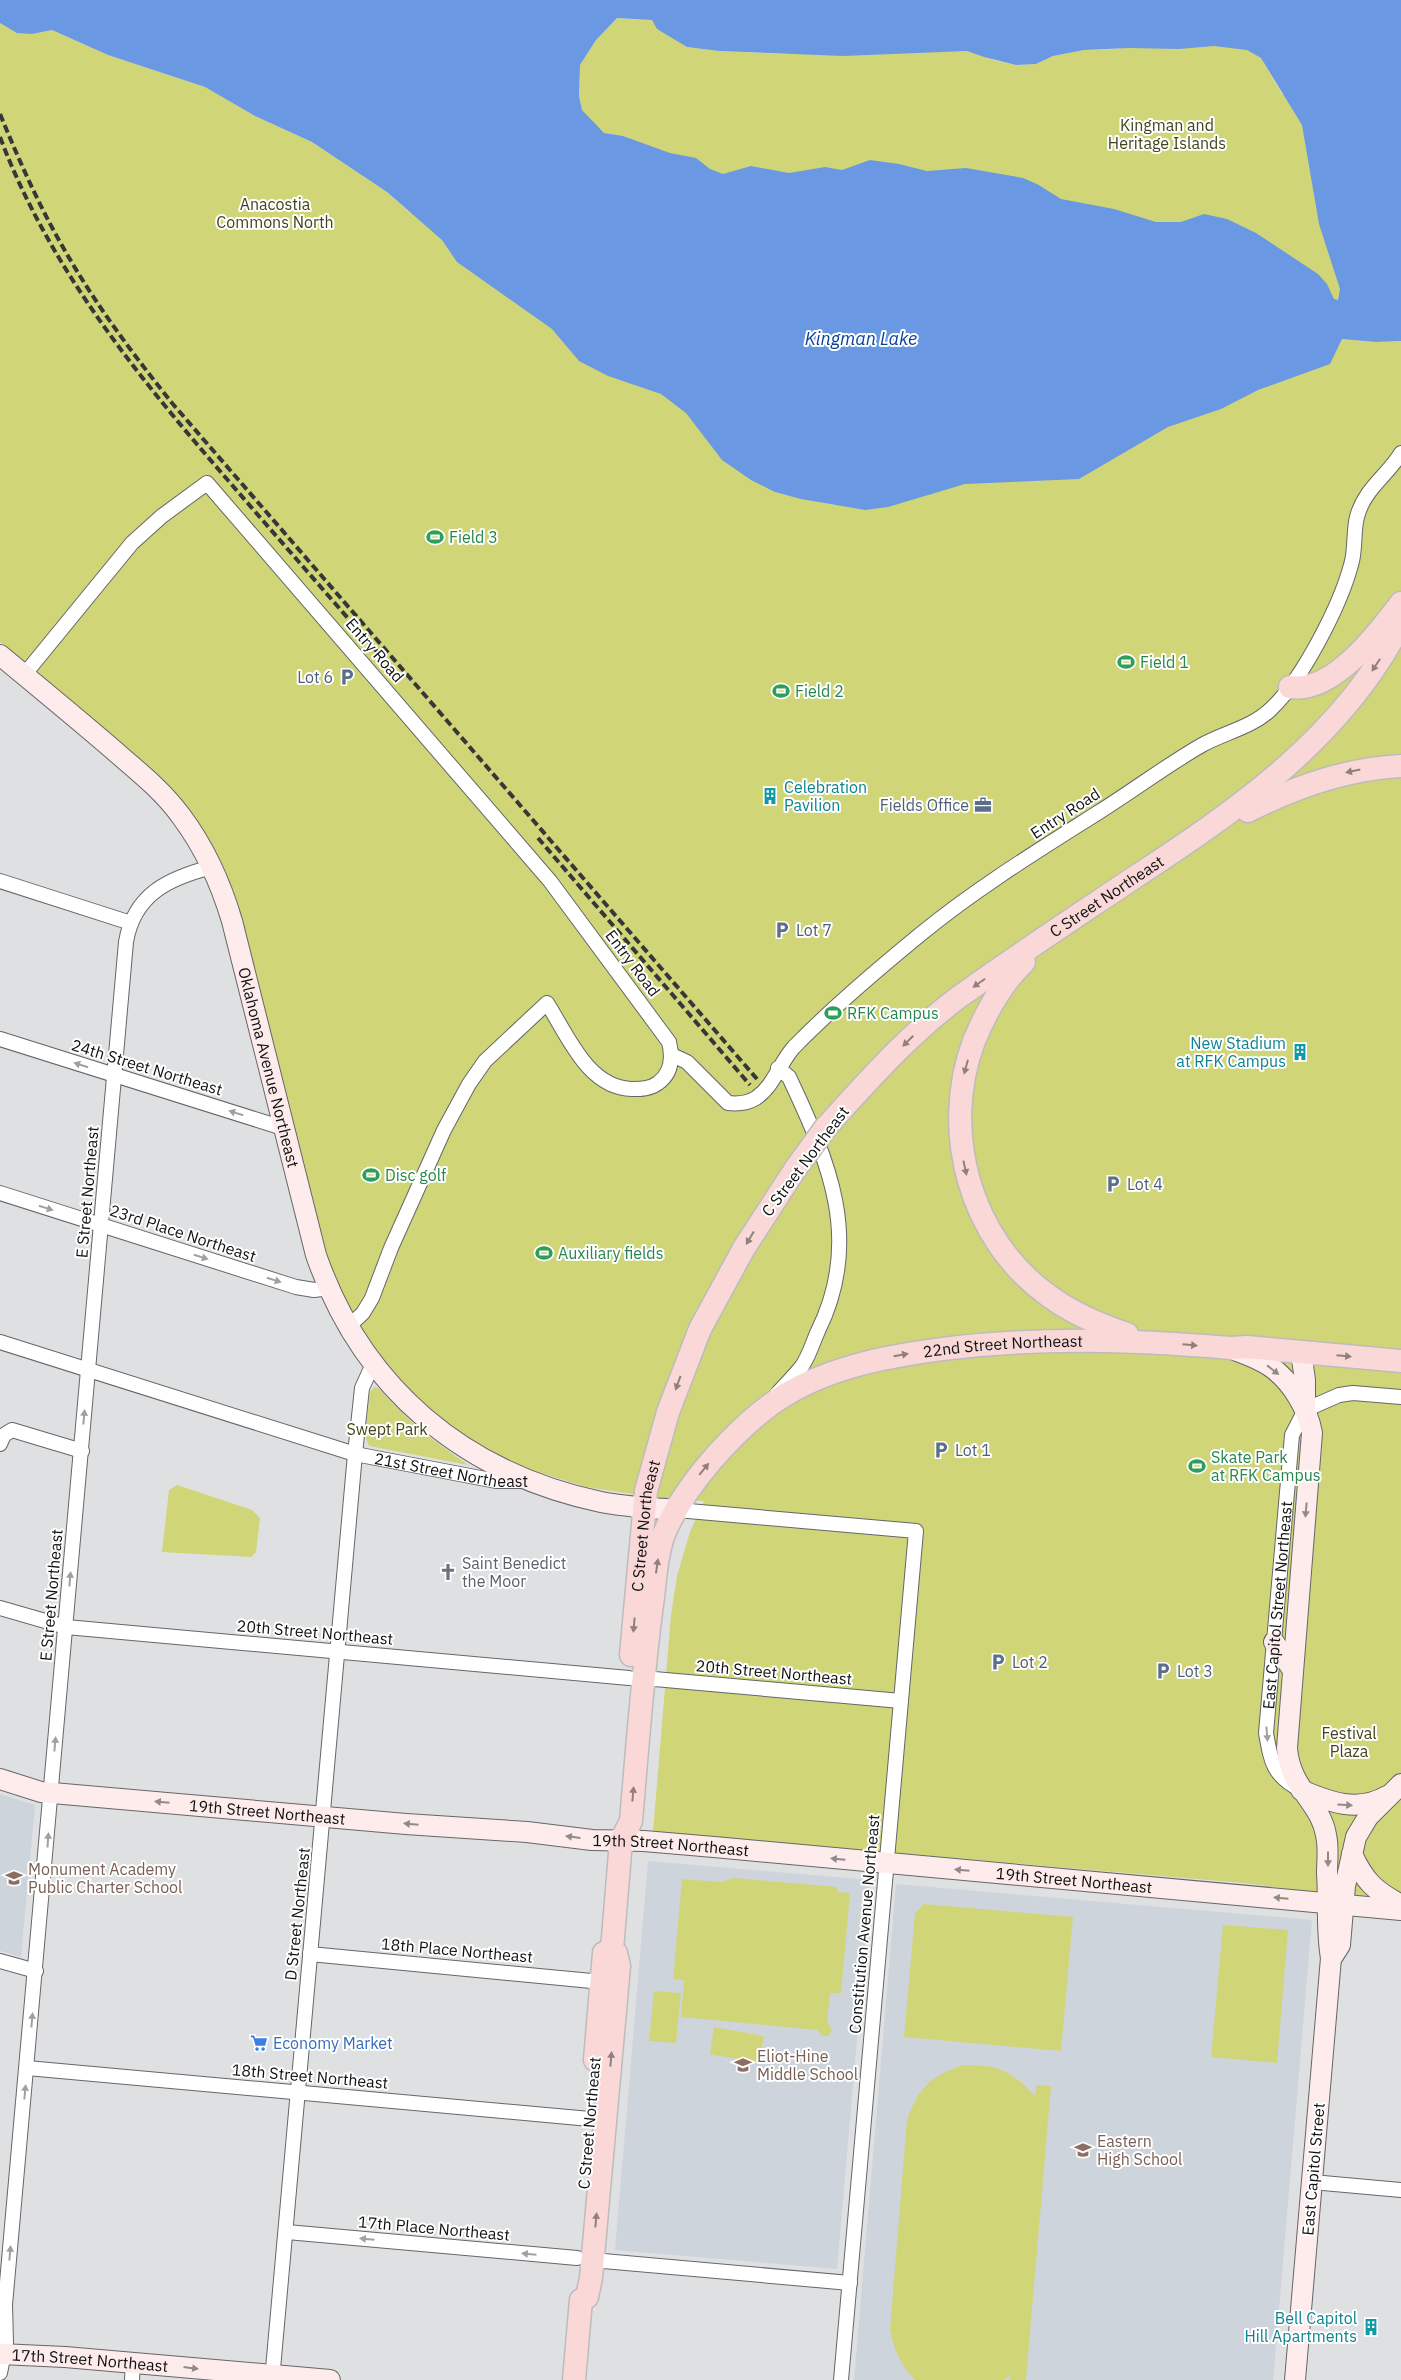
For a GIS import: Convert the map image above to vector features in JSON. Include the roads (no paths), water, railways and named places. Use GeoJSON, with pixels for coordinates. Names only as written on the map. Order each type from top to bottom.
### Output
{"type":"FeatureCollection","features":[{"type":"Feature","properties":{"kind":"main road"},"geometry":{"type":"LineString","coordinates":[[1290,687],[1313,686],[1326,680],[1355,656],[1401,603]]}},
{"type":"Feature","properties":{"kind":"main road","name":"C Street Northeast"},"geometry":{"type":"LineString","coordinates":[[636,1678],[644,1507],[646,1491],[660,1436],[687,1359],[700,1330],[744,1248],[796,1168],[826,1127],[912,1036],[958,998],[1029,953],[1055,931],[1189,841],[1262,788],[1304,752],[1338,717],[1368,677],[1401,623]]}},
{"type":"Feature","properties":{"kind":"main road","name":"Oklahoma Avenue Northeast"},"geometry":{"type":"LineString","coordinates":[[0,655],[163,793],[188,826],[212,867],[232,921],[312,1242],[328,1288],[348,1327],[373,1364],[406,1401],[448,1437],[481,1459],[527,1481]]}},
{"type":"Feature","properties":{"kind":"main road"},"geometry":{"type":"LineString","coordinates":[[1189,841],[1280,795],[1319,780],[1350,772],[1401,766]]}},
{"type":"Feature","properties":{"kind":"main road"},"geometry":{"type":"LineString","coordinates":[[1029,953],[1004,985],[982,1021],[967,1063],[960,1100],[960,1132],[967,1176],[977,1205],[999,1245],[1029,1280],[1054,1300],[1104,1325],[1150,1341]]}},
{"type":"Feature","properties":{"kind":"main road"},"geometry":{"type":"LineString","coordinates":[[1054,1300],[1083,1340]]}},
{"type":"Feature","properties":{"kind":"main road","name":"22nd Street Northeast"},"geometry":{"type":"LineString","coordinates":[[677,1510],[702,1471],[730,1438],[761,1412],[811,1382],[872,1362],[966,1346],[1083,1340],[1150,1341],[1230,1348],[1247,1347],[1394,1360]]}},
{"type":"Feature","properties":{"kind":"main road","name":"East Capitol Street Northeast"},"geometry":{"type":"LineString","coordinates":[[1230,1348],[1259,1360],[1275,1370],[1291,1387],[1305,1410],[1311,1426],[1312,1440],[1286,1738],[1287,1757],[1292,1774],[1325,1828],[1336,1904],[1328,1930],[1331,1958]]}},
{"type":"Feature","properties":{"kind":"main road"},"geometry":{"type":"LineString","coordinates":[[1301,1352],[1305,1380],[1305,1410]]}},
{"type":"Feature","properties":{"kind":"main road","name":"21st Street Northeast"},"geometry":{"type":"LineString","coordinates":[[527,1481],[598,1501],[677,1510]]}},
{"type":"Feature","properties":{"kind":"main road","name":"C Street Northeast"},"geometry":{"type":"LineString","coordinates":[[574,2380],[581,2300],[576,2295],[585,2259],[619,1966],[616,1953],[612,1949],[621,1841],[615,1824],[636,1678],[659,1555],[664,1534],[677,1510]]}},
{"type":"Feature","properties":{"kind":"main road"},"geometry":{"type":"LineString","coordinates":[[1274,1642],[1292,1669]]}},
{"type":"Feature","properties":{"kind":"main road","name":"19th Street Northeast"},"geometry":{"type":"LineString","coordinates":[[0,1779],[41,1792],[324,1817],[527,1832],[592,1840],[714,1846],[887,1864],[1401,1910]]}},
{"type":"Feature","properties":{"kind":"main road"},"geometry":{"type":"LineString","coordinates":[[1301,1790],[1344,1805],[1371,1803],[1398,1790]]}},
{"type":"Feature","properties":{"kind":"main road"},"geometry":{"type":"LineString","coordinates":[[1336,1904],[1356,1837],[1364,1823],[1398,1790]]}},
{"type":"Feature","properties":{"kind":"main road"},"geometry":{"type":"LineString","coordinates":[[1352,1854],[1368,1883],[1378,1892],[1401,1904]]}},
{"type":"Feature","properties":{"kind":"main road","name":"C Street Northeast"},"geometry":{"type":"LineString","coordinates":[[585,2259],[590,2119],[604,1954],[612,1949]]}},
{"type":"Feature","properties":{"kind":"main road","name":"East Capitol Street"},"geometry":{"type":"LineString","coordinates":[[1295,2380],[1331,1958]]}},
{"type":"Feature","properties":{"kind":"main road","name":"17th Street Northeast"},"geometry":{"type":"LineString","coordinates":[[1,2360],[133,2371],[330,2380]]}},
{"type":"Feature","properties":{"kind":"street","name":"Entry Road"},"geometry":{"type":"LineString","coordinates":[[24,675],[132,543],[162,516],[207,483],[550,881],[662,1032],[669,1042],[672,1055],[686,1062],[728,1103],[738,1104],[756,1098],[769,1085],[778,1068],[792,1049],[820,1022],[928,928],[1036,852],[1203,744],[1237,729],[1270,711],[1290,687],[1331,617],[1344,588],[1352,562],[1357,517],[1365,498],[1377,480],[1401,453]]}},
{"type":"Feature","properties":{"kind":"street","name":"E Street Northeast"},"geometry":{"type":"LineString","coordinates":[[1,2360],[6,2343],[5,2305],[126,942],[131,923],[141,906],[158,888],[177,877],[212,867]]}},
{"type":"Feature","properties":{"kind":"street"},"geometry":{"type":"LineString","coordinates":[[0,881],[131,923]]}},
{"type":"Feature","properties":{"kind":"street"},"geometry":{"type":"LineString","coordinates":[[348,1327],[364,1313],[372,1298],[391,1248],[444,1130],[469,1084],[485,1061],[547,1003],[590,1071],[600,1080],[611,1085],[634,1089],[654,1086],[664,1079],[670,1070],[672,1055]]}},
{"type":"Feature","properties":{"kind":"street","name":"24th Street Northeast"},"geometry":{"type":"LineString","coordinates":[[0,1039],[283,1128]]}},
{"type":"Feature","properties":{"kind":"street"},"geometry":{"type":"LineString","coordinates":[[761,1412],[802,1365],[829,1309],[839,1266],[839,1217],[829,1171],[789,1077],[778,1068]]}},
{"type":"Feature","properties":{"kind":"street","name":"23rd Place Northeast"},"geometry":{"type":"LineString","coordinates":[[0,1194],[296,1287],[314,1290],[328,1288]]}},
{"type":"Feature","properties":{"kind":"street","name":"21st Street Northeast"},"geometry":{"type":"LineString","coordinates":[[0,1342],[355,1454],[496,1481],[527,1481]]}},
{"type":"Feature","properties":{"kind":"street","name":"D Street Northeast"},"geometry":{"type":"LineString","coordinates":[[273,2378],[355,1454],[362,1388],[373,1364]]}},
{"type":"Feature","properties":{"kind":"street"},"geometry":{"type":"LineString","coordinates":[[1305,1410],[1344,1394],[1401,1398]]}},
{"type":"Feature","properties":{"kind":"street","name":"East Capitol Street Northeast"},"geometry":{"type":"LineString","coordinates":[[1301,1790],[1287,1782],[1276,1772],[1268,1744],[1266,1724],[1290,1442],[1295,1427],[1305,1410]]}},
{"type":"Feature","properties":{"kind":"street"},"geometry":{"type":"LineString","coordinates":[[0,1444],[4,1435],[12,1430],[82,1451]]}},
{"type":"Feature","properties":{"kind":"street","name":"21st Street Northeast"},"geometry":{"type":"LineString","coordinates":[[677,1510],[916,1531]]}},
{"type":"Feature","properties":{"kind":"street","name":"Constitution Avenue Northeast"},"geometry":{"type":"LineString","coordinates":[[841,2380],[916,1531]]}},
{"type":"Feature","properties":{"kind":"street","name":"20th Street Northeast"},"geometry":{"type":"LineString","coordinates":[[0,1608],[66,1627],[901,1701]]}},
{"type":"Feature","properties":{"kind":"street","name":"18th Place Northeast"},"geometry":{"type":"LineString","coordinates":[[310,1954],[602,1982]]}},
{"type":"Feature","properties":{"kind":"street"},"geometry":{"type":"LineString","coordinates":[[0,1961],[36,1970]]}},
{"type":"Feature","properties":{"kind":"street","name":"18th Street Northeast"},"geometry":{"type":"LineString","coordinates":[[27,2068],[590,2119]]}},
{"type":"Feature","properties":{"kind":"street"},"geometry":{"type":"LineString","coordinates":[[1312,2182],[1401,2190]]}},
{"type":"Feature","properties":{"kind":"street","name":"17th Place Northeast"},"geometry":{"type":"LineString","coordinates":[[287,2232],[850,2283]]}},
{"type":"Feature","properties":{"kind":"water","name":"Kingman Lake"},"geometry":{"type":"Polygon","coordinates":[[[0,0],[1401,0],[1401,341],[1376,342],[1342,339],[1330,364],[1258,390],[1221,409],[1168,427],[1079,479],[965,484],[888,507],[865,510],[801,499],[775,492],[751,480],[722,460],[686,413],[661,394],[608,376],[579,361],[552,329],[457,262],[442,240],[387,192],[312,142],[255,116],[205,87],[108,55],[52,30],[32,34],[17,33],[0,23],[0,0]],[[617,18],[596,40],[580,65],[579,96],[582,110],[604,133],[623,136],[670,153],[696,158],[710,169],[723,174],[751,166],[789,173],[825,167],[842,170],[870,160],[899,164],[927,171],[966,168],[1023,178],[1037,184],[1061,199],[1114,209],[1156,222],[1181,222],[1204,214],[1227,219],[1256,233],[1318,274],[1327,284],[1334,299],[1338,300],[1340,289],[1319,224],[1302,125],[1261,58],[1247,50],[1214,46],[1179,49],[1129,48],[1084,50],[1053,56],[1036,64],[1016,65],[967,51],[843,56],[719,51],[687,47],[657,29],[652,20],[617,18]]]}},
{"type":"Feature","properties":{"kind":"railway"},"geometry":{"type":"LineString","coordinates":[[0,114],[30,183],[64,249],[102,309],[157,385],[757,1079]]}},
{"type":"Feature","properties":{"kind":"railway"},"geometry":{"type":"LineString","coordinates":[[0,137],[44,233],[100,321],[164,405],[386,662]]}},
{"type":"Feature","properties":{"kind":"railway"},"geometry":{"type":"LineString","coordinates":[[538,838],[750,1085]]}},
{"type":"Feature","properties":{"kind":"place","name":"Field 3"},"geometry":{"type":"Point","coordinates":[435,537]}},
{"type":"Feature","properties":{"kind":"place","name":"Field 1"},"geometry":{"type":"Point","coordinates":[1126,662]}},
{"type":"Feature","properties":{"kind":"place","name":"Lot 6"},"geometry":{"type":"Point","coordinates":[347,677]}},
{"type":"Feature","properties":{"kind":"place","name":"Field 2"},"geometry":{"type":"Point","coordinates":[781,691]}},
{"type":"Feature","properties":{"kind":"place","name":"Celebration Pavilion"},"geometry":{"type":"Point","coordinates":[770,796]}},
{"type":"Feature","properties":{"kind":"place","name":"Fields Office"},"geometry":{"type":"Point","coordinates":[983,805]}},
{"type":"Feature","properties":{"kind":"place","name":"Lot 7"},"geometry":{"type":"Point","coordinates":[782,930]}},
{"type":"Feature","properties":{"kind":"place","name":"RFK Campus"},"geometry":{"type":"Point","coordinates":[833,1013]}},
{"type":"Feature","properties":{"kind":"place","name":"New Stadium at RFK Campus"},"geometry":{"type":"Point","coordinates":[1300,1052]}},
{"type":"Feature","properties":{"kind":"place","name":"Disc golf"},"geometry":{"type":"Point","coordinates":[371,1175]}},
{"type":"Feature","properties":{"kind":"place","name":"Lot 4"},"geometry":{"type":"Point","coordinates":[1113,1184]}},
{"type":"Feature","properties":{"kind":"place","name":"Auxiliary fields"},"geometry":{"type":"Point","coordinates":[544,1253]}},
{"type":"Feature","properties":{"kind":"place","name":"Lot 1"},"geometry":{"type":"Point","coordinates":[941,1450]}},
{"type":"Feature","properties":{"kind":"place","name":"Skate Park at RFK Campus"},"geometry":{"type":"Point","coordinates":[1197,1466]}},
{"type":"Feature","properties":{"kind":"place","name":"Saint Benedict the Moor"},"geometry":{"type":"Point","coordinates":[448,1572]}},
{"type":"Feature","properties":{"kind":"place","name":"Lot 2"},"geometry":{"type":"Point","coordinates":[998,1662]}},
{"type":"Feature","properties":{"kind":"place","name":"Lot 3"},"geometry":{"type":"Point","coordinates":[1163,1671]}},
{"type":"Feature","properties":{"kind":"place","name":"Monument Academy Public Charter School"},"geometry":{"type":"Point","coordinates":[14,1878]}},
{"type":"Feature","properties":{"kind":"place","name":"Economy Market"},"geometry":{"type":"Point","coordinates":[259,2043]}},
{"type":"Feature","properties":{"kind":"place","name":"Eliot-Hine Middle School"},"geometry":{"type":"Point","coordinates":[743,2065]}},
{"type":"Feature","properties":{"kind":"place","name":"Eastern High School"},"geometry":{"type":"Point","coordinates":[1083,2150]}},
{"type":"Feature","properties":{"kind":"place","name":"Bell Capitol Hill Apartments"},"geometry":{"type":"Point","coordinates":[1371,2327]}},
{"type":"Feature","properties":{"kind":"park label","name":"Kingman and Heritage Islands"},"geometry":{"type":"Point","coordinates":[1167,134]}},
{"type":"Feature","properties":{"kind":"park label","name":"Anacostia Commons North"},"geometry":{"type":"Point","coordinates":[275,213]}},
{"type":"Feature","properties":{"kind":"park label","name":"Swept Park"},"geometry":{"type":"Point","coordinates":[387,1429]}},
{"type":"Feature","properties":{"kind":"park label","name":"Festival Plaza"},"geometry":{"type":"Point","coordinates":[1349,1742]}}]}
